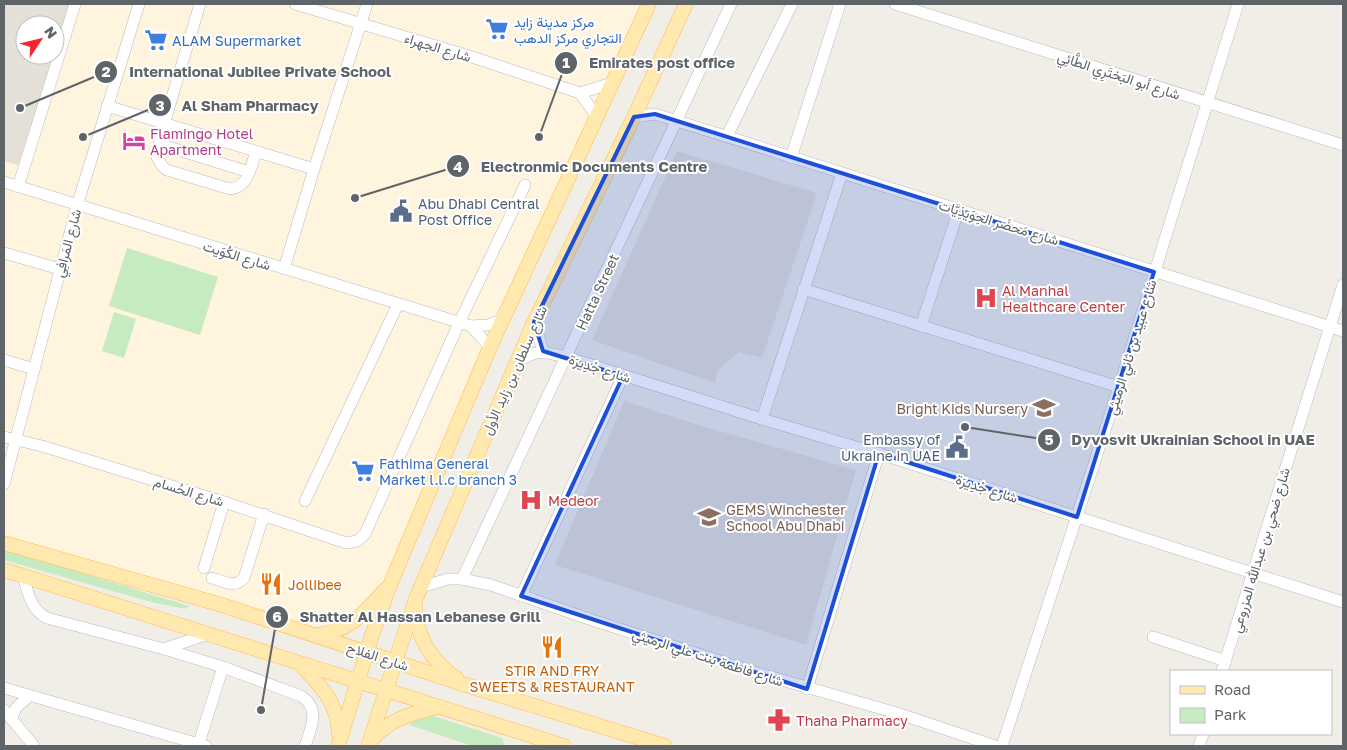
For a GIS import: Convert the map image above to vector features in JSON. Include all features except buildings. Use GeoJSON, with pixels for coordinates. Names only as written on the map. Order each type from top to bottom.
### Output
{"type":"FeatureCollection","features":[{"type":"Feature","properties":{"kind":"main road"},"geometry":{"type":"LineString","coordinates":[[339,744],[366,653],[390,585],[490,347],[649,4]]}},
{"type":"Feature","properties":{"kind":"main road","name":"شارع سلطان بن زايد الأول"},"geometry":{"type":"LineString","coordinates":[[369,744],[415,601],[516,362],[686,4]]}},
{"type":"Feature","properties":{"kind":"main road","name":"شارع الفلاح"},"geometry":{"type":"LineString","coordinates":[[4,542],[222,605],[466,685],[665,746]]}},
{"type":"Feature","properties":{"kind":"main road"},"geometry":{"type":"LineString","coordinates":[[5,572],[564,746]]}},
{"type":"Feature","properties":{"kind":"main road"},"geometry":{"type":"LineString","coordinates":[[313,635],[328,634],[352,624],[363,615],[390,585]]}},
{"type":"Feature","properties":{"kind":"main road"},"geometry":{"type":"LineString","coordinates":[[415,601],[419,632],[425,647],[447,672],[466,685]]}},
{"type":"Feature","properties":{"kind":"main road"},"geometry":{"type":"LineString","coordinates":[[299,663],[332,701],[339,724],[339,744]]}},
{"type":"Feature","properties":{"kind":"main road"},"geometry":{"type":"LineString","coordinates":[[369,744],[383,728],[400,717],[440,706]]}},
{"type":"Feature","properties":{"kind":"street"},"geometry":{"type":"LineString","coordinates":[[18,187],[74,4]]}},
{"type":"Feature","properties":{"kind":"street","name":"شارع المَرافِي"},"geometry":{"type":"LineString","coordinates":[[4,484],[77,206],[139,4]]}},
{"type":"Feature","properties":{"kind":"street"},"geometry":{"type":"LineString","coordinates":[[200,4],[164,124],[157,152],[159,162],[167,170],[230,189],[244,184],[256,151]]}},
{"type":"Feature","properties":{"kind":"street","name":"شارع الجهراء"},"geometry":{"type":"LineString","coordinates":[[295,4],[466,55],[580,93]]}},
{"type":"Feature","properties":{"kind":"street"},"geometry":{"type":"LineString","coordinates":[[284,269],[367,4]]}},
{"type":"Feature","properties":{"kind":"street","name":"Hatta Street"},"geometry":{"type":"LineString","coordinates":[[462,579],[731,4]]}},
{"type":"Feature","properties":{"kind":"street"},"geometry":{"type":"LineString","coordinates":[[727,136],[792,4]]}},
{"type":"Feature","properties":{"kind":"street"},"geometry":{"type":"LineString","coordinates":[[791,158],[840,4]]}},
{"type":"Feature","properties":{"kind":"street","name":"شارع أبو البَختَرِي الطَّائِي"},"geometry":{"type":"LineString","coordinates":[[896,4],[1343,145]]}},
{"type":"Feature","properties":{"kind":"street","name":"شارع عبيد بن ثاني الرميثي"},"geometry":{"type":"LineString","coordinates":[[1002,746],[1119,387],[1238,4]]}},
{"type":"Feature","properties":{"kind":"street"},"geometry":{"type":"LineString","coordinates":[[597,117],[580,93],[612,83]]}},
{"type":"Feature","properties":{"kind":"street","name":"شارع مَحضَر الحِوَيذِيَّات"},"geometry":{"type":"LineString","coordinates":[[642,100],[655,114]]}},
{"type":"Feature","properties":{"kind":"street"},"geometry":{"type":"LineString","coordinates":[[108,106],[314,169]]}},
{"type":"Feature","properties":{"kind":"street","name":"شارع مَحضَر الحِوَيذِيَّات"},"geometry":{"type":"LineString","coordinates":[[634,117],[655,114],[1343,332]]}},
{"type":"Feature","properties":{"kind":"street"},"geometry":{"type":"LineString","coordinates":[[159,144],[249,172]]}},
{"type":"Feature","properties":{"kind":"street"},"geometry":{"type":"LineString","coordinates":[[762,419],[842,173]]}},
{"type":"Feature","properties":{"kind":"street","name":"شارع الكُوَيت"},"geometry":{"type":"LineString","coordinates":[[4,182],[471,326],[488,325],[503,319]]}},
{"type":"Feature","properties":{"kind":"street"},"geometry":{"type":"LineString","coordinates":[[459,322],[525,185]]}},
{"type":"Feature","properties":{"kind":"street"},"geometry":{"type":"LineString","coordinates":[[921,326],[959,209]]}},
{"type":"Feature","properties":{"kind":"street"},"geometry":{"type":"LineString","coordinates":[[4,253],[60,269]]}},
{"type":"Feature","properties":{"kind":"street","name":"شارع ضحي بن عبدالله المزروعي"},"geometry":{"type":"LineString","coordinates":[[1224,666],[1343,285]]}},
{"type":"Feature","properties":{"kind":"street"},"geometry":{"type":"LineString","coordinates":[[803,289],[1119,387]]}},
{"type":"Feature","properties":{"kind":"street"},"geometry":{"type":"LineString","coordinates":[[305,502],[398,304]]}},
{"type":"Feature","properties":{"kind":"street","name":"شارع الحُسام"},"geometry":{"type":"LineString","coordinates":[[4,437],[264,514],[346,543],[357,541],[367,529],[459,322]]}},
{"type":"Feature","properties":{"kind":"street"},"geometry":{"type":"LineString","coordinates":[[516,362],[531,354],[543,351],[534,322]]}},
{"type":"Feature","properties":{"kind":"street","name":"شارع الكُوَيت"},"geometry":{"type":"LineString","coordinates":[[471,326],[490,347]]}},
{"type":"Feature","properties":{"kind":"street","name":"شارع جْدِيرَة"},"geometry":{"type":"LineString","coordinates":[[543,351],[879,453],[1343,602]]}},
{"type":"Feature","properties":{"kind":"street"},"geometry":{"type":"LineString","coordinates":[[4,360],[34,369]]}},
{"type":"Feature","properties":{"kind":"street"},"geometry":{"type":"LineString","coordinates":[[521,596],[623,376]]}},
{"type":"Feature","properties":{"kind":"street"},"geometry":{"type":"LineString","coordinates":[[807,689],[879,453]]}},
{"type":"Feature","properties":{"kind":"street"},"geometry":{"type":"LineString","coordinates":[[204,568],[224,502]]}},
{"type":"Feature","properties":{"kind":"street"},"geometry":{"type":"LineString","coordinates":[[212,578],[237,584],[244,578],[264,514]]}},
{"type":"Feature","properties":{"kind":"street"},"geometry":{"type":"LineString","coordinates":[[23,577],[32,605],[47,618],[164,649],[223,668],[307,699],[311,704],[314,717],[305,746]]}},
{"type":"Feature","properties":{"kind":"street","name":"شارع فاطمة بنت علي الرميثي"},"geometry":{"type":"LineString","coordinates":[[421,586],[448,579],[462,579],[491,585],[807,689],[900,714],[995,746]]}},
{"type":"Feature","properties":{"kind":"street"},"geometry":{"type":"LineString","coordinates":[[164,649],[208,634]]}},
{"type":"Feature","properties":{"kind":"street"},"geometry":{"type":"LineString","coordinates":[[1153,637],[1224,666]]}},
{"type":"Feature","properties":{"kind":"street"},"geometry":{"type":"LineString","coordinates":[[4,688],[201,745],[223,668]]}},
{"type":"Feature","properties":{"kind":"street"},"geometry":{"type":"LineString","coordinates":[[29,696],[7,714],[34,746]]}},
{"type":"Feature","properties":{"kind":"highlighted area"},"geometry":{"type":"Polygon","coordinates":[[[655,114],[1154,272],[1077,517],[879,453],[807,689],[521,596],[623,376],[543,351],[534,322],[634,117],[655,114]]]}},
{"type":"Feature","properties":{"kind":"shaded area"},"geometry":{"type":"Polygon","coordinates":[[[4,4],[643,4],[384,587],[361,612],[319,632],[4,536],[4,4]]]}},
{"type":"Feature","properties":{"kind":"shaded area"},"geometry":{"type":"Polygon","coordinates":[[[4,4],[71,4],[65,22],[65,15],[15,15],[15,65],[51,65],[18,165],[4,161],[4,4]]]}},
{"type":"Feature","properties":{"kind":"shaded area"},"geometry":{"type":"Polygon","coordinates":[[[677,151],[817,193],[762,358],[739,352],[718,370],[715,383],[592,340],[677,151]]]}},
{"type":"Feature","properties":{"kind":"shaded area","name":"GEMS Winchester School Abu Dhabi"},"geometry":{"type":"Polygon","coordinates":[[[624,401],[692,423],[856,470],[806,645],[555,565],[624,401]]]}},
{"type":"Feature","properties":{"kind":"green space"},"geometry":{"type":"Polygon","coordinates":[[[127,248],[218,277],[200,335],[109,306],[127,248]]]}},
{"type":"Feature","properties":{"kind":"green space"},"geometry":{"type":"Polygon","coordinates":[[[114,312],[136,319],[124,358],[102,351],[114,312]]]}},
{"type":"Feature","properties":{"kind":"green space"},"geometry":{"type":"Polygon","coordinates":[[[4,549],[189,606],[185,609],[151,602],[4,560],[4,549]]]}},
{"type":"Feature","properties":{"kind":"green space"},"geometry":{"type":"Polygon","coordinates":[[[424,713],[502,738],[505,746],[472,746],[410,725],[415,718],[424,713]]]}},
{"type":"Feature","properties":{"kind":"place","name":"مركز مدينة زايد التجاري مركز الدهب"},"geometry":{"type":"Point","coordinates":[497,29]}},
{"type":"Feature","properties":{"kind":"place","name":"ALAM Supermarket"},"geometry":{"type":"Point","coordinates":[156,40]}},
{"type":"Feature","properties":{"kind":"place","name":"International Jubilee Private School"},"geometry":{"type":"Point","coordinates":[20,108]}},
{"type":"Feature","properties":{"kind":"place","name":"Al Sham Pharmacy"},"geometry":{"type":"Point","coordinates":[83,137]}},
{"type":"Feature","properties":{"kind":"place","name":"Emirates post office"},"geometry":{"type":"Point","coordinates":[539,137]}},
{"type":"Feature","properties":{"kind":"place","name":"Flamingo Hotel Apartment"},"geometry":{"type":"Point","coordinates":[134,141]}},
{"type":"Feature","properties":{"kind":"place","name":"Electronmic Documents Centre"},"geometry":{"type":"Point","coordinates":[355,198]}},
{"type":"Feature","properties":{"kind":"place","name":"Abu Dhabi Central Post Office"},"geometry":{"type":"Point","coordinates":[401,211]}},
{"type":"Feature","properties":{"kind":"place","name":"Al Manhal Healthcare Center"},"geometry":{"type":"Point","coordinates":[986,298]}},
{"type":"Feature","properties":{"kind":"place","name":"Bright Kids Nursery"},"geometry":{"type":"Point","coordinates":[1044,408]}},
{"type":"Feature","properties":{"kind":"place","name":"Dyvosvit Ukrainian School in UAE"},"geometry":{"type":"Point","coordinates":[965,427]}},
{"type":"Feature","properties":{"kind":"place","name":"Embassy of Ukraine in UAE"},"geometry":{"type":"Point","coordinates":[957,447]}},
{"type":"Feature","properties":{"kind":"place","name":"Fathima General Market l.l.c branch 3"},"geometry":{"type":"Point","coordinates":[363,471]}},
{"type":"Feature","properties":{"kind":"place","name":"Medeor"},"geometry":{"type":"Point","coordinates":[531,500]}},
{"type":"Feature","properties":{"kind":"place","name":"GEMS Winchester School Abu Dhabi"},"geometry":{"type":"Point","coordinates":[709,517]}},
{"type":"Feature","properties":{"kind":"place","name":"Jollibee"},"geometry":{"type":"Point","coordinates":[271,584]}},
{"type":"Feature","properties":{"kind":"place","name":"STIR AND FRY SWEETS & RESTAURANT"},"geometry":{"type":"Point","coordinates":[552,647]}},
{"type":"Feature","properties":{"kind":"place","name":"Shatter Al Hassan Lebanese Grill"},"geometry":{"type":"Point","coordinates":[261,710]}},
{"type":"Feature","properties":{"kind":"place","name":"Thaha Pharmacy"},"geometry":{"type":"Point","coordinates":[779,720]}}]}
